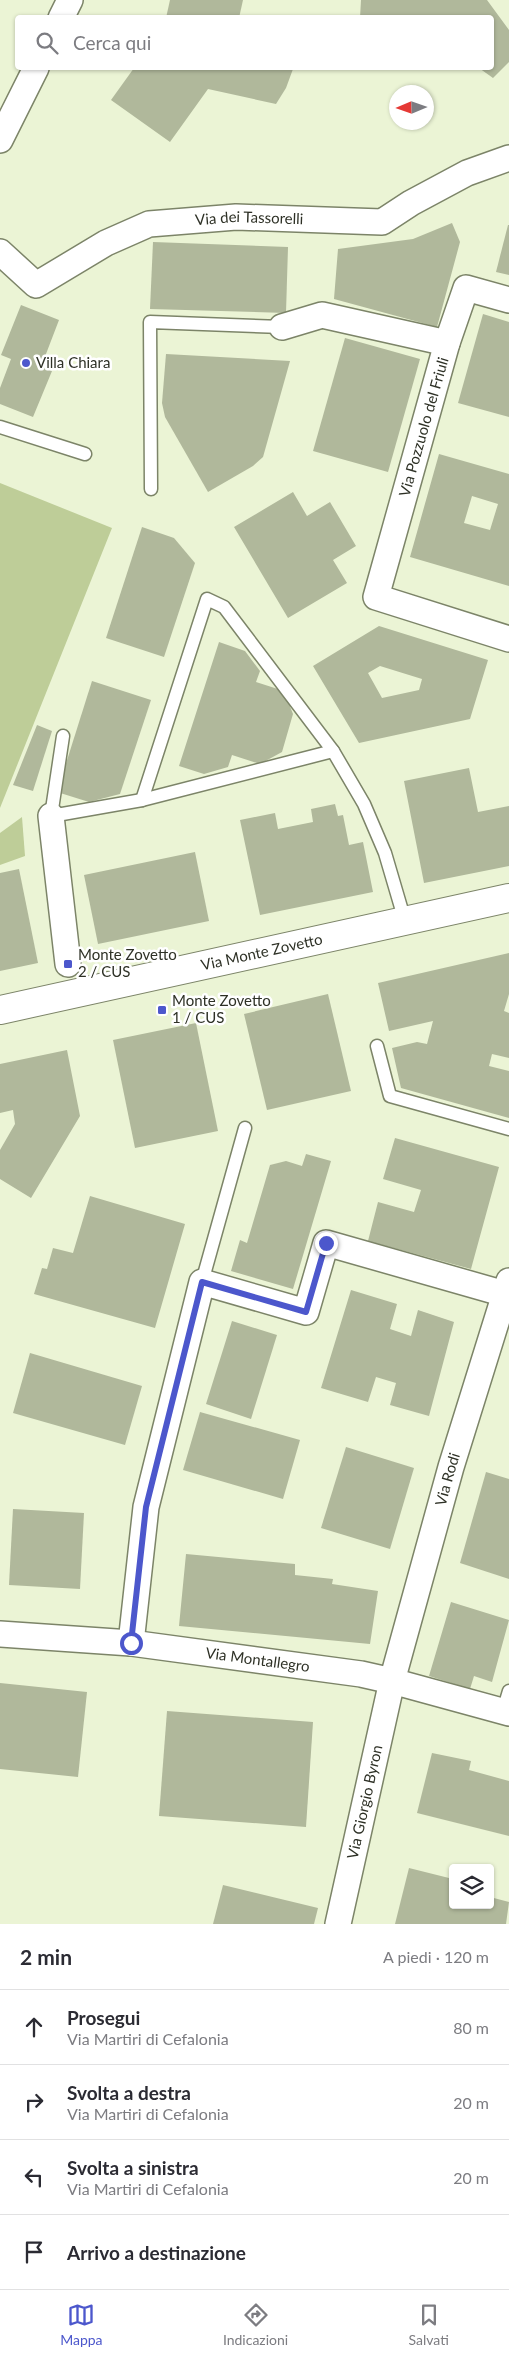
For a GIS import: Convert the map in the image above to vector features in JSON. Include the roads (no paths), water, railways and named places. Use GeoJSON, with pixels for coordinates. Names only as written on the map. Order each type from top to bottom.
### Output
{"type":"FeatureCollection","features":[{"type":"Feature","properties":{"kind":"street"},"geometry":{"type":"LineString","coordinates":[[62,15],[70,0]]}},
{"type":"Feature","properties":{"kind":"street"},"geometry":{"type":"LineString","coordinates":[[0,140],[35,70]]}},
{"type":"Feature","properties":{"kind":"street","name":"Via dei Tassorelli"},"geometry":{"type":"LineString","coordinates":[[0,252],[36,285],[106,242],[148,224],[236,217],[382,222],[411,203],[467,173],[509,158]]}},
{"type":"Feature","properties":{"kind":"street"},"geometry":{"type":"LineString","coordinates":[[447,344],[466,288],[509,300]]}},
{"type":"Feature","properties":{"kind":"street","name":"Via Pozzuolo del Friuli"},"geometry":{"type":"LineString","coordinates":[[282,326],[322,315],[447,344],[376,597],[509,639]]}},
{"type":"Feature","properties":{"kind":"street"},"geometry":{"type":"LineString","coordinates":[[52,816],[68,964]]}},
{"type":"Feature","properties":{"kind":"street","name":"Via Monte Zovetto"},"geometry":{"type":"LineString","coordinates":[[0,1010],[509,898]]}},
{"type":"Feature","properties":{"kind":"street"},"geometry":{"type":"LineString","coordinates":[[131,1643],[146,1507],[202,1282],[306,1312],[326,1243],[507,1288]]}},
{"type":"Feature","properties":{"kind":"street","name":"Via Rodi"},"geometry":{"type":"LineString","coordinates":[[392,1681],[452,1467],[507,1288]]}},
{"type":"Feature","properties":{"kind":"street","name":"Via Montallegro"},"geometry":{"type":"LineString","coordinates":[[0,1634],[131,1643],[361,1674],[507,1705]]}},
{"type":"Feature","properties":{"kind":"street","name":"Via Giorgio Byron"},"geometry":{"type":"LineString","coordinates":[[338,1924],[392,1681]]}},
{"type":"Feature","properties":{"kind":"lane","name":"Via Pozzuolo del Friuli"},"geometry":{"type":"LineString","coordinates":[[151,489],[150,322],[282,326]]}},
{"type":"Feature","properties":{"kind":"lane"},"geometry":{"type":"LineString","coordinates":[[0,427],[85,454]]}},
{"type":"Feature","properties":{"kind":"lane"},"geometry":{"type":"LineString","coordinates":[[142,800],[207,599],[224,607],[333,751],[364,804],[385,853],[405,921]]}},
{"type":"Feature","properties":{"kind":"lane"},"geometry":{"type":"LineString","coordinates":[[63,736],[52,816],[142,800],[333,751]]}},
{"type":"Feature","properties":{"kind":"lane"},"geometry":{"type":"LineString","coordinates":[[377,1046],[390,1096],[509,1129]]}},
{"type":"Feature","properties":{"kind":"lane"},"geometry":{"type":"LineString","coordinates":[[202,1282],[245,1128]]}},
{"type":"Feature","properties":{"kind":"place","name":"Villa Chiara"},"geometry":{"type":"Point","coordinates":[26,363]}},
{"type":"Feature","properties":{"kind":"place","name":"Monte Zovetto 2 / CUS"},"geometry":{"type":"Point","coordinates":[68,964]}},
{"type":"Feature","properties":{"kind":"place","name":"Monte Zovetto 1 / CUS"},"geometry":{"type":"Point","coordinates":[162,1010]}}]}
